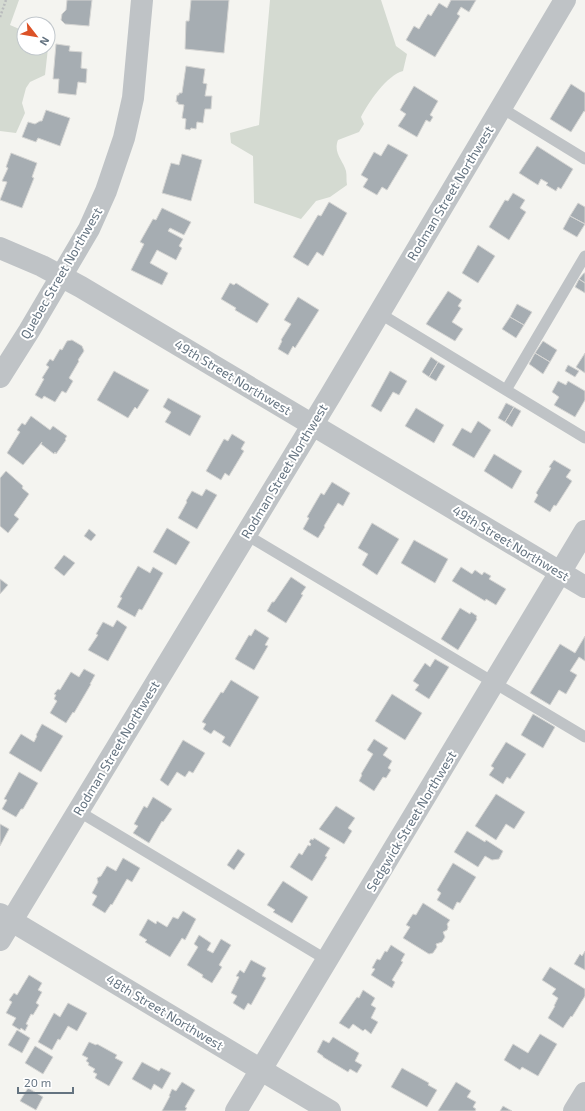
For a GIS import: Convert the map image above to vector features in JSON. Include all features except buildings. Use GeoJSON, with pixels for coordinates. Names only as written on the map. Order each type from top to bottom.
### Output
{"type":"FeatureCollection","features":[{"type":"Feature","properties":{"kind":"street","name":"Quebec Street Northwest"},"geometry":{"type":"LineString","coordinates":[[0,376],[62,276],[95,216],[116,165],[133,98],[142,0]]}},
{"type":"Feature","properties":{"kind":"street","name":"Rodman Street Northwest"},"geometry":{"type":"LineString","coordinates":[[0,940],[6,917],[78,811],[379,313],[500,107],[565,0]]}},
{"type":"Feature","properties":{"kind":"street","name":"49th Street Northwest"},"geometry":{"type":"LineString","coordinates":[[0,248],[62,276],[585,587]]}},
{"type":"Feature","properties":{"kind":"street","name":"Sedgwick Street Northwest"},"geometry":{"type":"LineString","coordinates":[[236,1111],[585,531]]}},
{"type":"Feature","properties":{"kind":"street","name":"48th Street Northwest"},"geometry":{"type":"LineString","coordinates":[[6,917],[330,1111]]}},
{"type":"Feature","properties":{"kind":"lane"},"geometry":{"type":"LineString","coordinates":[[500,107],[585,159]]}},
{"type":"Feature","properties":{"kind":"lane"},"geometry":{"type":"LineString","coordinates":[[506,390],[585,256]]}},
{"type":"Feature","properties":{"kind":"lane"},"geometry":{"type":"LineString","coordinates":[[379,313],[585,438]]}},
{"type":"Feature","properties":{"kind":"lane"},"geometry":{"type":"LineString","coordinates":[[245,534],[585,737]]}},
{"type":"Feature","properties":{"kind":"lane"},"geometry":{"type":"LineString","coordinates":[[78,811],[327,960]]}},
{"type":"Feature","properties":{"kind":"path"},"geometry":{"type":"LineString","coordinates":[[0,17],[6,0]]}},
{"type":"Feature","properties":{"kind":"shaded area"},"geometry":{"type":"Polygon","coordinates":[[[0,0],[19,0],[10,25],[16,28],[16,56],[47,56],[45,75],[30,82],[26,88],[22,103],[25,113],[16,133],[0,131],[0,0]]]}},
{"type":"Feature","properties":{"kind":"shaded area"},"geometry":{"type":"Polygon","coordinates":[[[270,0],[381,0],[396,46],[407,54],[403,71],[391,78],[368,104],[361,117],[364,124],[359,132],[338,140],[337,149],[345,167],[347,185],[330,197],[316,201],[301,219],[254,203],[253,156],[231,143],[230,133],[259,125],[270,0]]]}}]}
